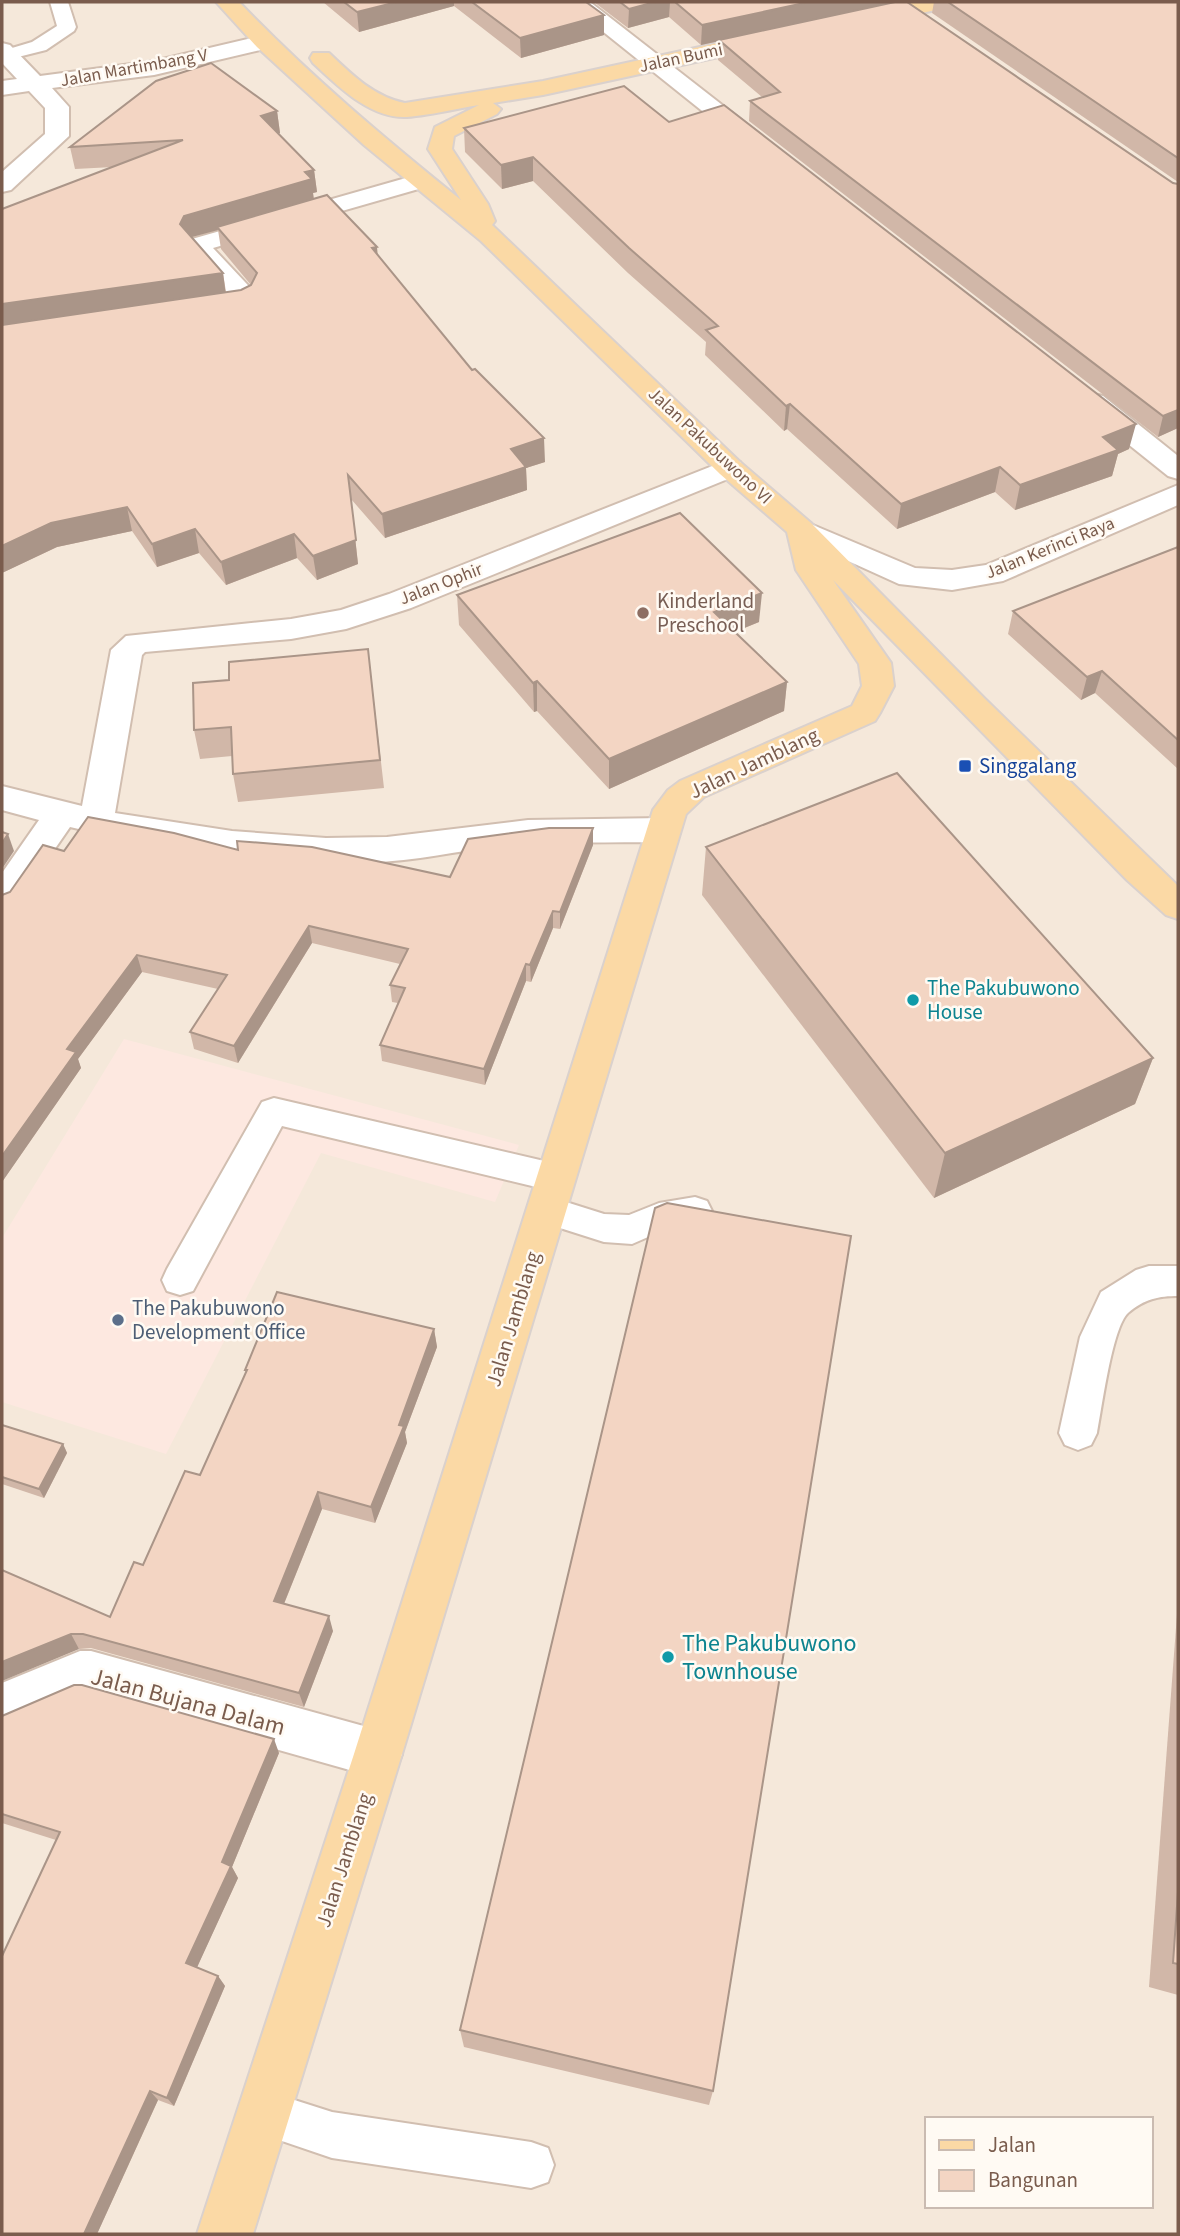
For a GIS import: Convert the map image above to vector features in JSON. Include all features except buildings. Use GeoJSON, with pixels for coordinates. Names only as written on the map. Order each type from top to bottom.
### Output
{"type":"FeatureCollection","features":[{"type":"Feature","properties":{"kind":"main road","name":"Jalan Pakubuwono VI"},"geometry":{"type":"LineString","coordinates":[[227,2],[265,42],[420,181],[490,236],[730,468],[801,529],[982,716],[1178,906]]}},
{"type":"Feature","properties":{"kind":"main road"},"geometry":{"type":"LineString","coordinates":[[841,23],[942,2]]}},
{"type":"Feature","properties":{"kind":"main road","name":"Jalan Bumi"},"geometry":{"type":"LineString","coordinates":[[543,88],[788,34]]}},
{"type":"Feature","properties":{"kind":"main road"},"geometry":{"type":"LineString","coordinates":[[302,40],[352,87],[386,107],[405,110],[436,107],[543,88]]}},
{"type":"Feature","properties":{"kind":"main road"},"geometry":{"type":"LineString","coordinates":[[490,236],[475,204],[440,149],[440,140],[443,132],[480,113],[543,88]]}},
{"type":"Feature","properties":{"kind":"main road","name":"Jalan Jamblang"},"geometry":{"type":"LineString","coordinates":[[225,2234],[379,1754],[670,810],[692,789],[864,713],[878,686],[875,663],[811,570],[801,529]]}},
{"type":"Feature","properties":{"kind":"street"},"geometry":{"type":"LineString","coordinates":[[577,2],[768,152]]}},
{"type":"Feature","properties":{"kind":"street"},"geometry":{"type":"LineString","coordinates":[[907,9],[928,23]]}},
{"type":"Feature","properties":{"kind":"street","name":"Jalan Martimbang V"},"geometry":{"type":"LineString","coordinates":[[2,88],[154,68],[265,42]]}},
{"type":"Feature","properties":{"kind":"street"},"geometry":{"type":"LineString","coordinates":[[2,185],[57,136],[57,107],[4,53]]}},
{"type":"Feature","properties":{"kind":"street"},"geometry":{"type":"LineString","coordinates":[[179,313],[234,305],[243,302],[245,296],[199,248],[201,244],[420,181]]}},
{"type":"Feature","properties":{"kind":"street"},"geometry":{"type":"LineString","coordinates":[[1073,387],[1178,470]]}},
{"type":"Feature","properties":{"kind":"street","name":"Jalan Ophir"},"geometry":{"type":"LineString","coordinates":[[96,823],[127,650],[137,643],[291,629],[346,619],[400,601],[730,468]]}},
{"type":"Feature","properties":{"kind":"street","name":"Jalan Kerinci Raya"},"geometry":{"type":"LineString","coordinates":[[801,529],[910,577],[952,580],[992,574],[1178,494]]}},
{"type":"Feature","properties":{"kind":"street"},"geometry":{"type":"LineString","coordinates":[[2,798],[96,823],[252,847],[405,849],[484,836],[663,830]]}},
{"type":"Feature","properties":{"kind":"street"},"geometry":{"type":"LineString","coordinates":[[2,899],[61,814]]}},
{"type":"Feature","properties":{"kind":"street","name":"Jalan Bujana Dalam"},"geometry":{"type":"LineString","coordinates":[[3,1709],[80,1674],[91,1674],[379,1754]]}},
{"type":"Feature","properties":{"kind":"lane"},"geometry":{"type":"LineString","coordinates":[[4,53],[44,46],[57,38],[67,27],[59,2]]}},
{"type":"Feature","properties":{"kind":"lane"},"geometry":{"type":"LineString","coordinates":[[180,1280],[274,1111],[552,1194],[604,1228],[632,1230],[659,1217],[694,1211],[720,1216]]}},
{"type":"Feature","properties":{"kind":"lane"},"geometry":{"type":"LineString","coordinates":[[1078,1433],[1098,1337],[1114,1303],[1149,1281],[1178,1281]]}},
{"type":"Feature","properties":{"kind":"lane"},"geometry":{"type":"LineString","coordinates":[[263,2113],[332,2134],[531,2165]]}},
{"type":"Feature","properties":{"kind":"shaded area"},"geometry":{"type":"Polygon","coordinates":[[[2,2],[1178,2],[1178,2234],[2,2234],[2,2]]]}},
{"type":"Feature","properties":{"kind":"shaded area","name":"The Pakubuwono Development Office"},"geometry":{"type":"Polygon","coordinates":[[[124,1039],[519,1145],[495,1202],[321,1153],[166,1454],[2,1402],[2,1238],[124,1039]]]}},
{"type":"Feature","properties":{"kind":"place","name":"Kinderland Preschool"},"geometry":{"type":"Point","coordinates":[643,613]}},
{"type":"Feature","properties":{"kind":"place","name":"Singgalang"},"geometry":{"type":"Point","coordinates":[965,766]}},
{"type":"Feature","properties":{"kind":"place","name":"The Pakubuwono House"},"geometry":{"type":"Point","coordinates":[913,1000]}},
{"type":"Feature","properties":{"kind":"place","name":"The Pakubuwono Development Office"},"geometry":{"type":"Point","coordinates":[118,1320]}},
{"type":"Feature","properties":{"kind":"place","name":"The Pakubuwono Townhouse"},"geometry":{"type":"Point","coordinates":[668,1657]}}]}
